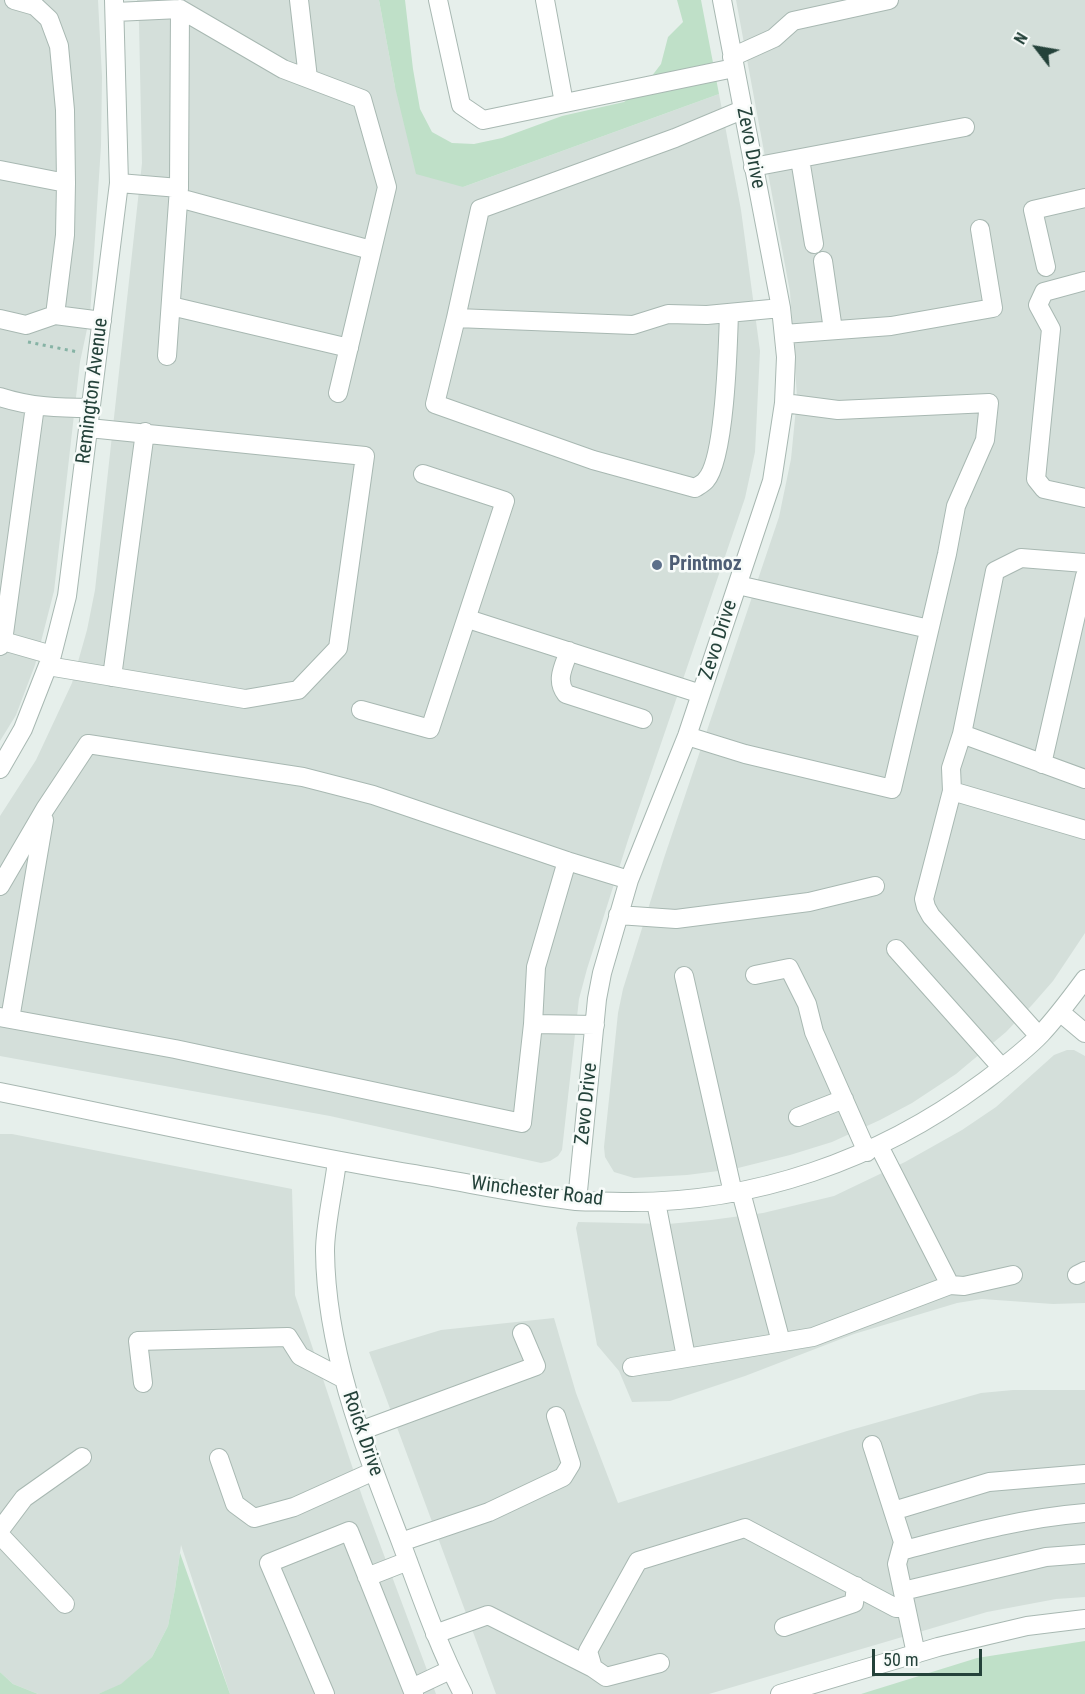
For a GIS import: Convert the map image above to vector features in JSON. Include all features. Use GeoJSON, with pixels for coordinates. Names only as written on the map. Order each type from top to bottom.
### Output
{"type":"FeatureCollection","features":[{"type":"Feature","properties":{"kind":"street"},"geometry":{"type":"LineString","coordinates":[[14,0],[35,6],[49,19],[59,46],[65,110],[66,183],[65,235],[55,315]]}},
{"type":"Feature","properties":{"kind":"street"},"geometry":{"type":"LineString","coordinates":[[299,0],[308,78]]}},
{"type":"Feature","properties":{"kind":"street"},"geometry":{"type":"LineString","coordinates":[[438,0],[461,105],[483,120],[733,62],[774,38],[793,21],[889,0]]}},
{"type":"Feature","properties":{"kind":"street"},"geometry":{"type":"LineString","coordinates":[[545,0],[564,103]]}},
{"type":"Feature","properties":{"kind":"street","name":"Zevo Drive"},"geometry":{"type":"LineString","coordinates":[[577,1201],[597,999],[602,972],[629,880],[687,736],[772,481],[784,403],[786,357],[781,308],[722,0]]}},
{"type":"Feature","properties":{"kind":"street"},"geometry":{"type":"LineString","coordinates":[[115,6],[180,9],[283,69],[362,99],[387,187],[338,393]]}},
{"type":"Feature","properties":{"kind":"street","name":"Remington Avenue"},"geometry":{"type":"LineString","coordinates":[[0,769],[23,729],[50,661],[67,596],[119,183],[115,6]]}},
{"type":"Feature","properties":{"kind":"street"},"geometry":{"type":"LineString","coordinates":[[168,356],[179,193],[180,9]]}},
{"type":"Feature","properties":{"kind":"street"},"geometry":{"type":"LineString","coordinates":[[729,314],[726,378],[717,452],[707,480],[695,488],[593,460],[435,404],[480,209],[675,138],[742,110]]}},
{"type":"Feature","properties":{"kind":"street"},"geometry":{"type":"LineString","coordinates":[[753,167],[965,127]]}},
{"type":"Feature","properties":{"kind":"street"},"geometry":{"type":"LineString","coordinates":[[800,159],[814,244]]}},
{"type":"Feature","properties":{"kind":"street"},"geometry":{"type":"LineString","coordinates":[[0,170],[66,183]]}},
{"type":"Feature","properties":{"kind":"street"},"geometry":{"type":"LineString","coordinates":[[119,183],[179,193],[371,250]]}},
{"type":"Feature","properties":{"kind":"street"},"geometry":{"type":"LineString","coordinates":[[1046,267],[1033,210],[1085,198]]}},
{"type":"Feature","properties":{"kind":"street"},"geometry":{"type":"LineString","coordinates":[[784,334],[891,326],[993,308],[980,229]]}},
{"type":"Feature","properties":{"kind":"street"},"geometry":{"type":"LineString","coordinates":[[823,261],[833,330]]}},
{"type":"Feature","properties":{"kind":"street"},"geometry":{"type":"LineString","coordinates":[[1085,281],[1044,292],[1038,305],[1051,329],[1036,479],[1044,489],[1085,498]]}},
{"type":"Feature","properties":{"kind":"street"},"geometry":{"type":"LineString","coordinates":[[171,306],[349,348]]}},
{"type":"Feature","properties":{"kind":"street"},"geometry":{"type":"LineString","coordinates":[[456,318],[633,325],[668,314],[729,314],[781,308]]}},
{"type":"Feature","properties":{"kind":"street"},"geometry":{"type":"LineString","coordinates":[[0,319],[26,325],[55,315],[102,321]]}},
{"type":"Feature","properties":{"kind":"street"},"geometry":{"type":"LineString","coordinates":[[0,397],[35,406],[91,408]]}},
{"type":"Feature","properties":{"kind":"street"},"geometry":{"type":"LineString","coordinates":[[687,736],[745,754],[891,789],[956,506],[985,440],[989,403],[838,410],[784,403]]}},
{"type":"Feature","properties":{"kind":"street"},"geometry":{"type":"LineString","coordinates":[[35,406],[1,643],[50,661],[112,677],[245,699],[298,690],[338,648],[365,456],[89,428]]}},
{"type":"Feature","properties":{"kind":"street"},"geometry":{"type":"LineString","coordinates":[[112,677],[145,432]]}},
{"type":"Feature","properties":{"kind":"street"},"geometry":{"type":"LineString","coordinates":[[361,710],[430,729],[505,501],[423,474]]}},
{"type":"Feature","properties":{"kind":"street"},"geometry":{"type":"LineString","coordinates":[[1039,1036],[931,916],[924,899],[952,791],[951,768],[962,734],[995,571],[1021,558],[1085,563]]}},
{"type":"Feature","properties":{"kind":"street"},"geometry":{"type":"LineString","coordinates":[[1042,764],[1085,576]]}},
{"type":"Feature","properties":{"kind":"street"},"geometry":{"type":"LineString","coordinates":[[738,585],[929,628]]}},
{"type":"Feature","properties":{"kind":"street"},"geometry":{"type":"LineString","coordinates":[[468,619],[701,694]]}},
{"type":"Feature","properties":{"kind":"street"},"geometry":{"type":"LineString","coordinates":[[569,651],[559,680],[566,694],[643,719]]}},
{"type":"Feature","properties":{"kind":"street"},"geometry":{"type":"LineString","coordinates":[[962,734],[1085,779]]}},
{"type":"Feature","properties":{"kind":"street"},"geometry":{"type":"LineString","coordinates":[[1,880],[88,744],[303,777],[374,795],[629,880]]}},
{"type":"Feature","properties":{"kind":"street"},"geometry":{"type":"LineString","coordinates":[[952,791],[1085,830]]}},
{"type":"Feature","properties":{"kind":"street"},"geometry":{"type":"LineString","coordinates":[[45,810],[5,1018],[175,1049],[522,1123],[533,1024],[536,967],[567,861]]}},
{"type":"Feature","properties":{"kind":"street"},"geometry":{"type":"LineString","coordinates":[[618,915],[676,919],[809,902],[874,886]]}},
{"type":"Feature","properties":{"kind":"street"},"geometry":{"type":"LineString","coordinates":[[896,949],[1002,1068]]}},
{"type":"Feature","properties":{"kind":"street"},"geometry":{"type":"LineString","coordinates":[[755,975],[789,968],[807,1004],[814,1032],[844,1099],[950,1285]]}},
{"type":"Feature","properties":{"kind":"street"},"geometry":{"type":"LineString","coordinates":[[684,976],[737,1192],[782,1342]]}},
{"type":"Feature","properties":{"kind":"street","name":"Winchester Road"},"geometry":{"type":"LineString","coordinates":[[0,1092],[338,1161],[577,1201],[694,1200],[792,1179],[835,1165],[873,1149],[952,1105],[1002,1068],[1039,1036],[1085,979]]}},
{"type":"Feature","properties":{"kind":"street"},"geometry":{"type":"LineString","coordinates":[[1060,1012],[1085,1034]]}},
{"type":"Feature","properties":{"kind":"street"},"geometry":{"type":"LineString","coordinates":[[533,1024],[595,1025]]}},
{"type":"Feature","properties":{"kind":"street"},"geometry":{"type":"LineString","coordinates":[[798,1117],[844,1099]]}},
{"type":"Feature","properties":{"kind":"street","name":"Roick Drive"},"geometry":{"type":"LineString","coordinates":[[338,1161],[325,1248],[327,1290],[344,1379],[374,1471],[435,1634],[463,1694]]}},
{"type":"Feature","properties":{"kind":"street"},"geometry":{"type":"LineString","coordinates":[[656,1202],[686,1357]]}},
{"type":"Feature","properties":{"kind":"street"},"geometry":{"type":"LineString","coordinates":[[632,1367],[813,1337],[950,1285],[964,1286],[1013,1275]]}},
{"type":"Feature","properties":{"kind":"street"},"geometry":{"type":"LineString","coordinates":[[360,1431],[536,1366],[522,1333]]}},
{"type":"Feature","properties":{"kind":"street"},"geometry":{"type":"LineString","coordinates":[[143,1383],[138,1341],[288,1337],[300,1356],[344,1379]]}},
{"type":"Feature","properties":{"kind":"street"},"geometry":{"type":"LineString","coordinates":[[401,1542],[489,1512],[563,1478],[571,1464],[556,1416]]}},
{"type":"Feature","properties":{"kind":"street"},"geometry":{"type":"LineString","coordinates":[[872,1445],[903,1542],[897,1564],[916,1654]]}},
{"type":"Feature","properties":{"kind":"street"},"geometry":{"type":"LineString","coordinates":[[0,1530],[24,1498],[82,1457]]}},
{"type":"Feature","properties":{"kind":"street"},"geometry":{"type":"LineString","coordinates":[[219,1458],[235,1504],[254,1518],[294,1507],[374,1471]]}},
{"type":"Feature","properties":{"kind":"street"},"geometry":{"type":"LineString","coordinates":[[893,1511],[989,1482],[1085,1474]]}},
{"type":"Feature","properties":{"kind":"street"},"geometry":{"type":"LineString","coordinates":[[901,1551],[1045,1516],[1085,1513]]}},
{"type":"Feature","properties":{"kind":"street"},"geometry":{"type":"LineString","coordinates":[[593,1668],[588,1651],[638,1562],[745,1528],[896,1608],[904,1599],[1046,1557],[1085,1554]]}},
{"type":"Feature","properties":{"kind":"street"},"geometry":{"type":"LineString","coordinates":[[325,1694],[269,1563],[349,1531],[413,1691],[450,1670]]}},
{"type":"Feature","properties":{"kind":"street"},"geometry":{"type":"LineString","coordinates":[[0,1535],[65,1604]]}},
{"type":"Feature","properties":{"kind":"street"},"geometry":{"type":"LineString","coordinates":[[367,1577],[408,1561]]}},
{"type":"Feature","properties":{"kind":"street"},"geometry":{"type":"LineString","coordinates":[[784,1627],[854,1603],[856,1586]]}},
{"type":"Feature","properties":{"kind":"street"},"geometry":{"type":"LineString","coordinates":[[435,1634],[488,1616],[593,1668],[606,1677],[660,1664]]}},
{"type":"Feature","properties":{"kind":"street"},"geometry":{"type":"LineString","coordinates":[[780,1694],[916,1654],[1027,1626],[1085,1619]]}},
{"type":"Feature","properties":{"kind":"path"},"geometry":{"type":"LineString","coordinates":[[27,342],[78,352]]}},
{"type":"Feature","properties":{"kind":"shaded area"},"geometry":{"type":"Polygon","coordinates":[[[0,0],[98,0],[102,77],[101,146],[90,315],[80,362],[54,591],[35,665],[16,715],[0,741],[0,0]]]}},
{"type":"Feature","properties":{"kind":"shaded area"},"geometry":{"type":"Polygon","coordinates":[[[137,0],[379,0],[395,87],[463,187],[719,94],[741,210],[760,351],[755,452],[745,498],[628,840],[587,969],[579,999],[562,1150],[550,1161],[541,1163],[330,1116],[0,1056],[0,816],[36,760],[72,683],[87,630],[95,590],[142,163],[137,0]]]}},
{"type":"Feature","properties":{"kind":"shaded area"},"geometry":{"type":"Polygon","coordinates":[[[736,0],[1085,0],[1085,933],[1053,981],[1006,1032],[956,1074],[912,1103],[832,1142],[790,1155],[734,1169],[634,1178],[614,1172],[605,1157],[604,1147],[618,1013],[623,989],[664,858],[779,517],[791,459],[797,398],[790,292],[736,0]]]}},
{"type":"Feature","properties":{"kind":"shaded area"},"geometry":{"type":"Polygon","coordinates":[[[1074,1050],[1085,1056],[1085,1303],[1053,1304],[982,1299],[957,1303],[854,1334],[745,1376],[670,1401],[632,1402],[619,1371],[597,1345],[576,1228],[578,1222],[668,1224],[711,1220],[763,1213],[834,1196],[905,1162],[962,1130],[996,1107],[1054,1055],[1074,1050]]]}},
{"type":"Feature","properties":{"kind":"shaded area"},"geometry":{"type":"Polygon","coordinates":[[[0,1134],[12,1134],[292,1189],[295,1295],[363,1499],[436,1694],[230,1694],[181,1545],[168,1626],[152,1657],[121,1685],[98,1694],[38,1694],[13,1684],[0,1672],[0,1134]]]}},
{"type":"Feature","properties":{"kind":"shaded area"},"geometry":{"type":"Polygon","coordinates":[[[554,1318],[576,1393],[618,1503],[847,1431],[981,1393],[1013,1390],[1085,1390],[1085,1597],[1056,1599],[987,1612],[709,1694],[496,1694],[369,1352],[441,1330],[554,1318]]]}},
{"type":"Feature","properties":{"kind":"green space"},"geometry":{"type":"Polygon","coordinates":[[[379,0],[405,0],[420,109],[432,132],[452,143],[474,144],[502,138],[562,116],[624,102],[645,85],[661,64],[668,37],[683,22],[677,0],[701,0],[719,94],[463,187],[416,174],[395,87],[379,0]]]}},
{"type":"Feature","properties":{"kind":"green space"},"geometry":{"type":"Polygon","coordinates":[[[180,1553],[230,1694],[98,1694],[121,1684],[152,1657],[168,1626],[180,1553]]]}},
{"type":"Feature","properties":{"kind":"green space"},"geometry":{"type":"Polygon","coordinates":[[[1085,1641],[1085,1694],[861,1694],[977,1658],[1085,1641]]]}},
{"type":"Feature","properties":{"kind":"green space"},"geometry":{"type":"Polygon","coordinates":[[[0,1672],[13,1684],[38,1694],[0,1694],[0,1672]]]}},
{"type":"Feature","properties":{"kind":"place","name":"Printmoz"},"geometry":{"type":"Point","coordinates":[657,565]}}]}
